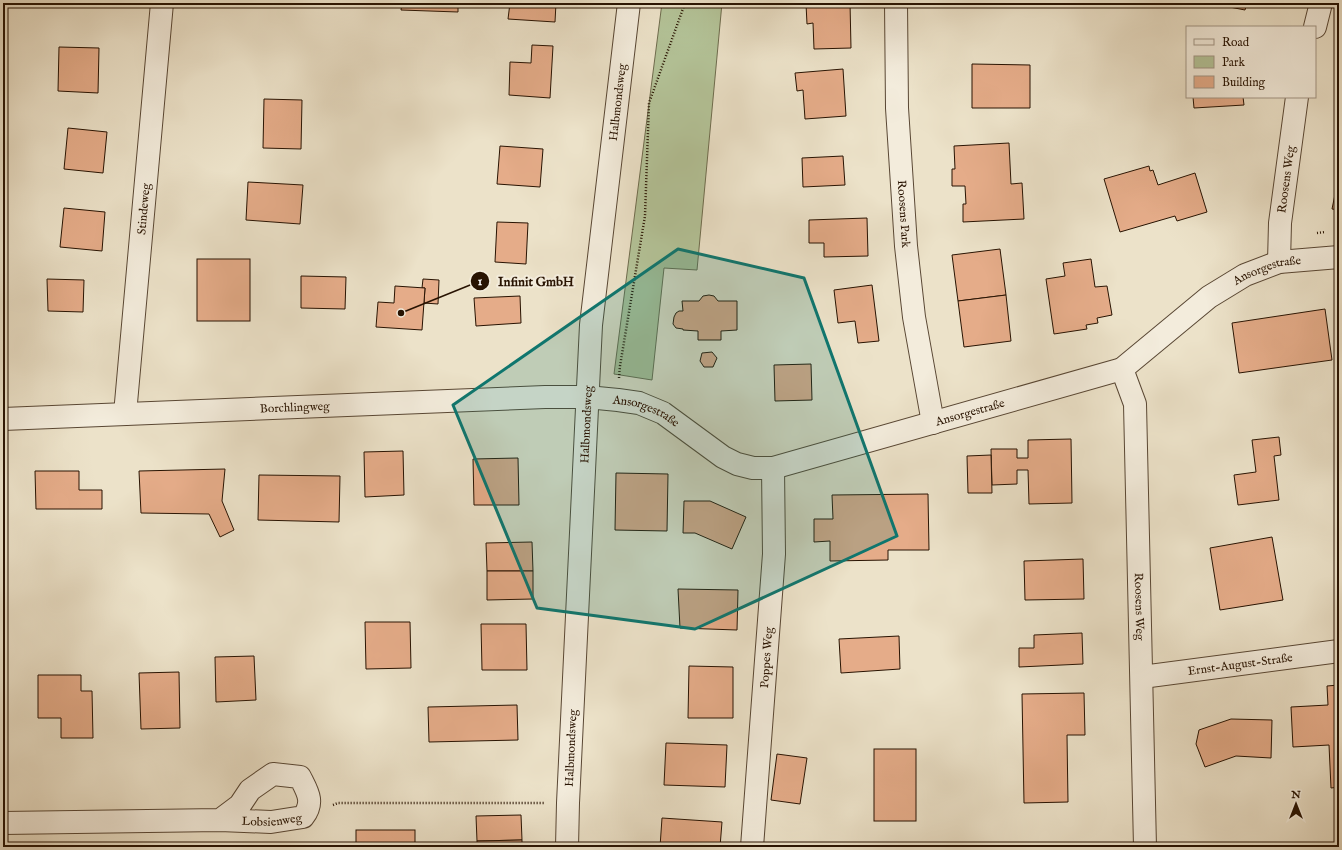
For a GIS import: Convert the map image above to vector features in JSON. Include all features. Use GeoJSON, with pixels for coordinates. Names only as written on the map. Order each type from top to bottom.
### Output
{"type":"FeatureCollection","features":[{"type":"Feature","properties":{"kind":"street","name":"Stindeweg"},"geometry":{"type":"LineString","coordinates":[[124,414],[162,3]]}},
{"type":"Feature","properties":{"kind":"street","name":"Halbmondsweg"},"geometry":{"type":"LineString","coordinates":[[567,847],[591,325],[629,3]]}},
{"type":"Feature","properties":{"kind":"street","name":"Roosens Park"},"geometry":{"type":"LineString","coordinates":[[896,3],[897,108],[906,246],[914,317],[933,423]]}},
{"type":"Feature","properties":{"kind":"street"},"geometry":{"type":"LineString","coordinates":[[1315,26],[1322,3]]}},
{"type":"Feature","properties":{"kind":"street","name":"Roosens Weg"},"geometry":{"type":"LineString","coordinates":[[1279,262],[1280,223],[1297,98]]}},
{"type":"Feature","properties":{"kind":"street","name":"Ansorgestraße"},"geometry":{"type":"LineString","coordinates":[[587,398],[639,403],[663,413],[723,457],[737,464],[753,468],[773,468],[1122,369],[1209,298],[1245,275],[1279,262],[1339,257]]}},
{"type":"Feature","properties":{"kind":"street","name":"Roosens Weg"},"geometry":{"type":"LineString","coordinates":[[1122,369],[1135,404],[1145,847]]}},
{"type":"Feature","properties":{"kind":"street","name":"Borchlingweg"},"geometry":{"type":"LineString","coordinates":[[3,419],[545,398],[587,398]]}},
{"type":"Feature","properties":{"kind":"street","name":"Poppes Weg"},"geometry":{"type":"LineString","coordinates":[[752,847],[774,554],[773,468]]}},
{"type":"Feature","properties":{"kind":"street","name":"Ernst-August-Straße"},"geometry":{"type":"LineString","coordinates":[[1142,677],[1339,651]]}},
{"type":"Feature","properties":{"kind":"street","name":"Lobsienweg"},"geometry":{"type":"LineString","coordinates":[[3,823],[220,820],[271,822],[303,817],[307,812],[310,797],[300,777],[273,774],[250,790],[240,805],[220,820]]}},
{"type":"Feature","properties":{"kind":"path"},"geometry":{"type":"LineString","coordinates":[[618,400],[620,366],[645,216],[650,103],[686,3]]}},
{"type":"Feature","properties":{"kind":"path"},"geometry":{"type":"LineString","coordinates":[[307,812],[338,803],[568,803]]}},
{"type":"Feature","properties":{"kind":"highlighted area"},"geometry":{"type":"Polygon","coordinates":[[[678,249],[804,278],[897,536],[695,629],[537,608],[453,405],[678,249]]]}},
{"type":"Feature","properties":{"kind":"green space"},"geometry":{"type":"Polygon","coordinates":[[[662,3],[722,3],[697,270],[664,268],[652,380],[614,374],[662,3]]]}},
{"type":"Feature","properties":{"kind":"building"},"geometry":{"type":"Polygon","coordinates":[[[402,3],[458,3],[458,12],[401,10],[402,3]]]}},
{"type":"Feature","properties":{"kind":"building"},"geometry":{"type":"Polygon","coordinates":[[[510,3],[556,3],[555,22],[508,19],[510,3]]]}},
{"type":"Feature","properties":{"kind":"building"},"geometry":{"type":"Polygon","coordinates":[[[850,3],[851,48],[814,49],[813,23],[807,24],[806,4],[850,3]]]}},
{"type":"Feature","properties":{"kind":"building"},"geometry":{"type":"Polygon","coordinates":[[[1209,3],[1247,3],[1245,10],[1209,3]]]}},
{"type":"Feature","properties":{"kind":"building"},"geometry":{"type":"Polygon","coordinates":[[[532,45],[553,46],[550,98],[509,95],[510,62],[531,63],[532,45]]]}},
{"type":"Feature","properties":{"kind":"building"},"geometry":{"type":"Polygon","coordinates":[[[59,47],[99,48],[98,93],[58,91],[59,47]]]}},
{"type":"Feature","properties":{"kind":"building"},"geometry":{"type":"Polygon","coordinates":[[[972,64],[1030,65],[1030,108],[972,108],[972,64]]]}},
{"type":"Feature","properties":{"kind":"building"},"geometry":{"type":"Polygon","coordinates":[[[843,69],[846,116],[805,119],[803,90],[797,91],[795,73],[843,69]]]}},
{"type":"Feature","properties":{"kind":"building"},"geometry":{"type":"Polygon","coordinates":[[[1193,98],[1243,98],[1244,105],[1194,108],[1193,98]]]}},
{"type":"Feature","properties":{"kind":"building"},"geometry":{"type":"Polygon","coordinates":[[[264,99],[302,100],[301,149],[263,148],[264,99]]]}},
{"type":"Feature","properties":{"kind":"building"},"geometry":{"type":"Polygon","coordinates":[[[68,128],[107,132],[103,173],[64,169],[68,128]]]}},
{"type":"Feature","properties":{"kind":"building"},"geometry":{"type":"Polygon","coordinates":[[[1009,143],[1011,184],[1022,183],[1024,219],[963,222],[963,204],[966,204],[965,186],[952,186],[952,169],[955,169],[954,146],[1009,143]]]}},
{"type":"Feature","properties":{"kind":"building"},"geometry":{"type":"Polygon","coordinates":[[[500,146],[543,149],[540,187],[497,184],[500,146]]]}},
{"type":"Feature","properties":{"kind":"building"},"geometry":{"type":"Polygon","coordinates":[[[843,156],[845,185],[803,187],[802,158],[843,156]]]}},
{"type":"Feature","properties":{"kind":"building"},"geometry":{"type":"Polygon","coordinates":[[[1149,166],[1150,171],[1153,170],[1158,185],[1195,173],[1207,212],[1177,221],[1175,216],[1120,232],[1104,179],[1149,166]]]}},
{"type":"Feature","properties":{"kind":"building"},"geometry":{"type":"Polygon","coordinates":[[[1339,175],[1339,210],[1332,209],[1339,175]]]}},
{"type":"Feature","properties":{"kind":"building"},"geometry":{"type":"Polygon","coordinates":[[[248,182],[303,185],[300,224],[246,220],[248,182]]]}},
{"type":"Feature","properties":{"kind":"building"},"geometry":{"type":"Polygon","coordinates":[[[64,208],[105,212],[102,251],[60,247],[64,208]]]}},
{"type":"Feature","properties":{"kind":"building"},"geometry":{"type":"Polygon","coordinates":[[[867,218],[868,256],[824,257],[824,243],[809,243],[809,220],[867,218]]]}},
{"type":"Feature","properties":{"kind":"building"},"geometry":{"type":"Polygon","coordinates":[[[497,222],[528,223],[526,264],[495,262],[497,222]]]}},
{"type":"Feature","properties":{"kind":"building"},"geometry":{"type":"Polygon","coordinates":[[[1000,249],[1006,295],[958,301],[952,255],[1000,249]]]}},
{"type":"Feature","properties":{"kind":"building"},"geometry":{"type":"Polygon","coordinates":[[[197,259],[250,259],[250,321],[197,321],[197,259]]]}},
{"type":"Feature","properties":{"kind":"building"},"geometry":{"type":"Polygon","coordinates":[[[1091,259],[1095,287],[1107,286],[1112,315],[1097,318],[1098,323],[1086,325],[1087,329],[1054,334],[1046,279],[1065,276],[1063,263],[1091,259]]]}},
{"type":"Feature","properties":{"kind":"building"},"geometry":{"type":"Polygon","coordinates":[[[301,276],[346,277],[345,309],[301,308],[301,276]]]}},
{"type":"Feature","properties":{"kind":"building"},"geometry":{"type":"Polygon","coordinates":[[[47,279],[84,280],[83,312],[48,311],[47,279]]]}},
{"type":"Feature","properties":{"kind":"building"},"geometry":{"type":"Polygon","coordinates":[[[423,279],[439,280],[438,304],[424,303],[425,288],[422,288],[423,279]]]}},
{"type":"Feature","properties":{"kind":"building"},"geometry":{"type":"Polygon","coordinates":[[[872,285],[879,341],[858,343],[855,321],[838,323],[834,290],[872,285]]]}},
{"type":"Feature","properties":{"kind":"building"},"geometry":{"type":"Polygon","coordinates":[[[395,286],[425,288],[422,330],[376,327],[378,302],[394,303],[395,286]]]}},
{"type":"Feature","properties":{"kind":"building"},"geometry":{"type":"Polygon","coordinates":[[[1006,295],[1011,341],[964,347],[958,301],[1006,295]]]}},
{"type":"Feature","properties":{"kind":"building"},"geometry":{"type":"Polygon","coordinates":[[[520,296],[521,323],[476,326],[474,298],[520,296]]]}},
{"type":"Feature","properties":{"kind":"building"},"geometry":{"type":"Polygon","coordinates":[[[703,296],[714,296],[718,301],[737,301],[737,330],[721,331],[721,340],[698,340],[698,331],[676,328],[673,324],[674,317],[679,311],[683,311],[682,301],[699,301],[703,296]]]}},
{"type":"Feature","properties":{"kind":"building"},"geometry":{"type":"Polygon","coordinates":[[[1325,309],[1332,360],[1239,373],[1232,323],[1325,309]]]}},
{"type":"Feature","properties":{"kind":"building"},"geometry":{"type":"Polygon","coordinates":[[[712,352],[717,358],[713,367],[704,367],[700,361],[702,353],[712,352]]]}},
{"type":"Feature","properties":{"kind":"building"},"geometry":{"type":"Polygon","coordinates":[[[811,364],[812,400],[775,401],[774,365],[811,364]]]}},
{"type":"Feature","properties":{"kind":"building"},"geometry":{"type":"Polygon","coordinates":[[[1279,437],[1281,455],[1274,456],[1279,500],[1238,505],[1234,475],[1256,472],[1252,440],[1279,437]]]}},
{"type":"Feature","properties":{"kind":"building"},"geometry":{"type":"Polygon","coordinates":[[[1071,439],[1072,503],[1029,504],[1028,470],[1017,470],[1017,484],[992,485],[991,449],[1017,449],[1017,458],[1028,458],[1028,440],[1071,439]]]}},
{"type":"Feature","properties":{"kind":"building"},"geometry":{"type":"Polygon","coordinates":[[[403,451],[404,495],[365,497],[364,452],[403,451]]]}},
{"type":"Feature","properties":{"kind":"building"},"geometry":{"type":"Polygon","coordinates":[[[991,455],[992,493],[968,493],[967,456],[991,455]]]}},
{"type":"Feature","properties":{"kind":"building"},"geometry":{"type":"Polygon","coordinates":[[[518,458],[519,505],[474,505],[473,459],[518,458]]]}},
{"type":"Feature","properties":{"kind":"building"},"geometry":{"type":"Polygon","coordinates":[[[225,469],[222,501],[234,530],[220,537],[209,514],[141,513],[139,471],[225,469]]]}},
{"type":"Feature","properties":{"kind":"building"},"geometry":{"type":"Polygon","coordinates":[[[35,471],[79,471],[79,490],[102,490],[102,509],[36,509],[35,471]]]}},
{"type":"Feature","properties":{"kind":"building"},"geometry":{"type":"Polygon","coordinates":[[[616,473],[668,474],[667,531],[615,530],[616,473]]]}},
{"type":"Feature","properties":{"kind":"building"},"geometry":{"type":"Polygon","coordinates":[[[259,475],[340,476],[339,522],[258,520],[259,475]]]}},
{"type":"Feature","properties":{"kind":"building"},"geometry":{"type":"Polygon","coordinates":[[[928,494],[929,550],[888,550],[888,560],[830,561],[830,541],[814,542],[814,519],[833,519],[832,495],[928,494]]]}},
{"type":"Feature","properties":{"kind":"building"},"geometry":{"type":"Polygon","coordinates":[[[684,501],[710,501],[746,517],[732,549],[695,533],[683,533],[684,501]]]}},
{"type":"Feature","properties":{"kind":"building"},"geometry":{"type":"Polygon","coordinates":[[[1272,537],[1283,600],[1220,610],[1210,548],[1272,537]]]}},
{"type":"Feature","properties":{"kind":"building"},"geometry":{"type":"Polygon","coordinates":[[[532,542],[533,571],[487,571],[486,543],[532,542]]]}},
{"type":"Feature","properties":{"kind":"building"},"geometry":{"type":"Polygon","coordinates":[[[1083,559],[1084,599],[1025,600],[1024,561],[1083,559]]]}},
{"type":"Feature","properties":{"kind":"building"},"geometry":{"type":"Polygon","coordinates":[[[487,571],[533,571],[533,599],[487,600],[487,571]]]}},
{"type":"Feature","properties":{"kind":"building"},"geometry":{"type":"Polygon","coordinates":[[[678,589],[738,590],[737,630],[680,628],[678,589]]]}},
{"type":"Feature","properties":{"kind":"building"},"geometry":{"type":"Polygon","coordinates":[[[365,622],[410,622],[411,668],[366,669],[365,622]]]}},
{"type":"Feature","properties":{"kind":"building"},"geometry":{"type":"Polygon","coordinates":[[[481,624],[526,624],[527,670],[482,670],[481,624]]]}},
{"type":"Feature","properties":{"kind":"building"},"geometry":{"type":"Polygon","coordinates":[[[1082,633],[1083,664],[1019,667],[1019,648],[1034,648],[1034,635],[1082,633]]]}},
{"type":"Feature","properties":{"kind":"building"},"geometry":{"type":"Polygon","coordinates":[[[899,636],[900,669],[841,673],[839,639],[899,636]]]}},
{"type":"Feature","properties":{"kind":"building"},"geometry":{"type":"Polygon","coordinates":[[[254,656],[256,700],[216,702],[215,657],[254,656]]]}},
{"type":"Feature","properties":{"kind":"building"},"geometry":{"type":"Polygon","coordinates":[[[689,666],[733,667],[733,718],[688,718],[689,666]]]}},
{"type":"Feature","properties":{"kind":"building"},"geometry":{"type":"Polygon","coordinates":[[[179,672],[180,728],[141,729],[139,673],[179,672]]]}},
{"type":"Feature","properties":{"kind":"building"},"geometry":{"type":"Polygon","coordinates":[[[38,675],[81,675],[81,691],[92,691],[93,738],[61,738],[61,718],[38,718],[38,675]]]}},
{"type":"Feature","properties":{"kind":"building"},"geometry":{"type":"Polygon","coordinates":[[[1339,685],[1339,787],[1331,788],[1329,745],[1293,747],[1291,707],[1328,705],[1327,686],[1339,685]]]}},
{"type":"Feature","properties":{"kind":"building"},"geometry":{"type":"Polygon","coordinates":[[[1084,693],[1085,735],[1067,735],[1068,802],[1024,803],[1022,694],[1084,693]]]}},
{"type":"Feature","properties":{"kind":"building"},"geometry":{"type":"Polygon","coordinates":[[[517,705],[518,740],[429,742],[428,707],[517,705]]]}},
{"type":"Feature","properties":{"kind":"building"},"geometry":{"type":"Polygon","coordinates":[[[1231,719],[1272,720],[1271,758],[1236,756],[1205,767],[1196,744],[1199,730],[1231,719]]]}},
{"type":"Feature","properties":{"kind":"building"},"geometry":{"type":"Polygon","coordinates":[[[666,743],[727,745],[725,787],[664,785],[666,743]]]}},
{"type":"Feature","properties":{"kind":"building"},"geometry":{"type":"Polygon","coordinates":[[[874,749],[916,749],[916,821],[874,821],[874,749]]]}},
{"type":"Feature","properties":{"kind":"building"},"geometry":{"type":"Polygon","coordinates":[[[777,754],[807,758],[800,804],[771,800],[777,754]]]}},
{"type":"Feature","properties":{"kind":"building"},"geometry":{"type":"Polygon","coordinates":[[[521,815],[522,840],[477,841],[476,816],[521,815]]]}},
{"type":"Feature","properties":{"kind":"building"},"geometry":{"type":"Polygon","coordinates":[[[662,818],[722,822],[720,847],[660,847],[662,818]]]}},
{"type":"Feature","properties":{"kind":"building"},"geometry":{"type":"Polygon","coordinates":[[[356,830],[415,830],[415,847],[356,847],[356,830]]]}},
{"type":"Feature","properties":{"kind":"building"},"geometry":{"type":"Polygon","coordinates":[[[522,840],[522,847],[477,847],[477,841],[522,840]]]}},
{"type":"Feature","properties":{"kind":"place","name":"Infinit GmbH"},"geometry":{"type":"Point","coordinates":[401,313]}}]}
